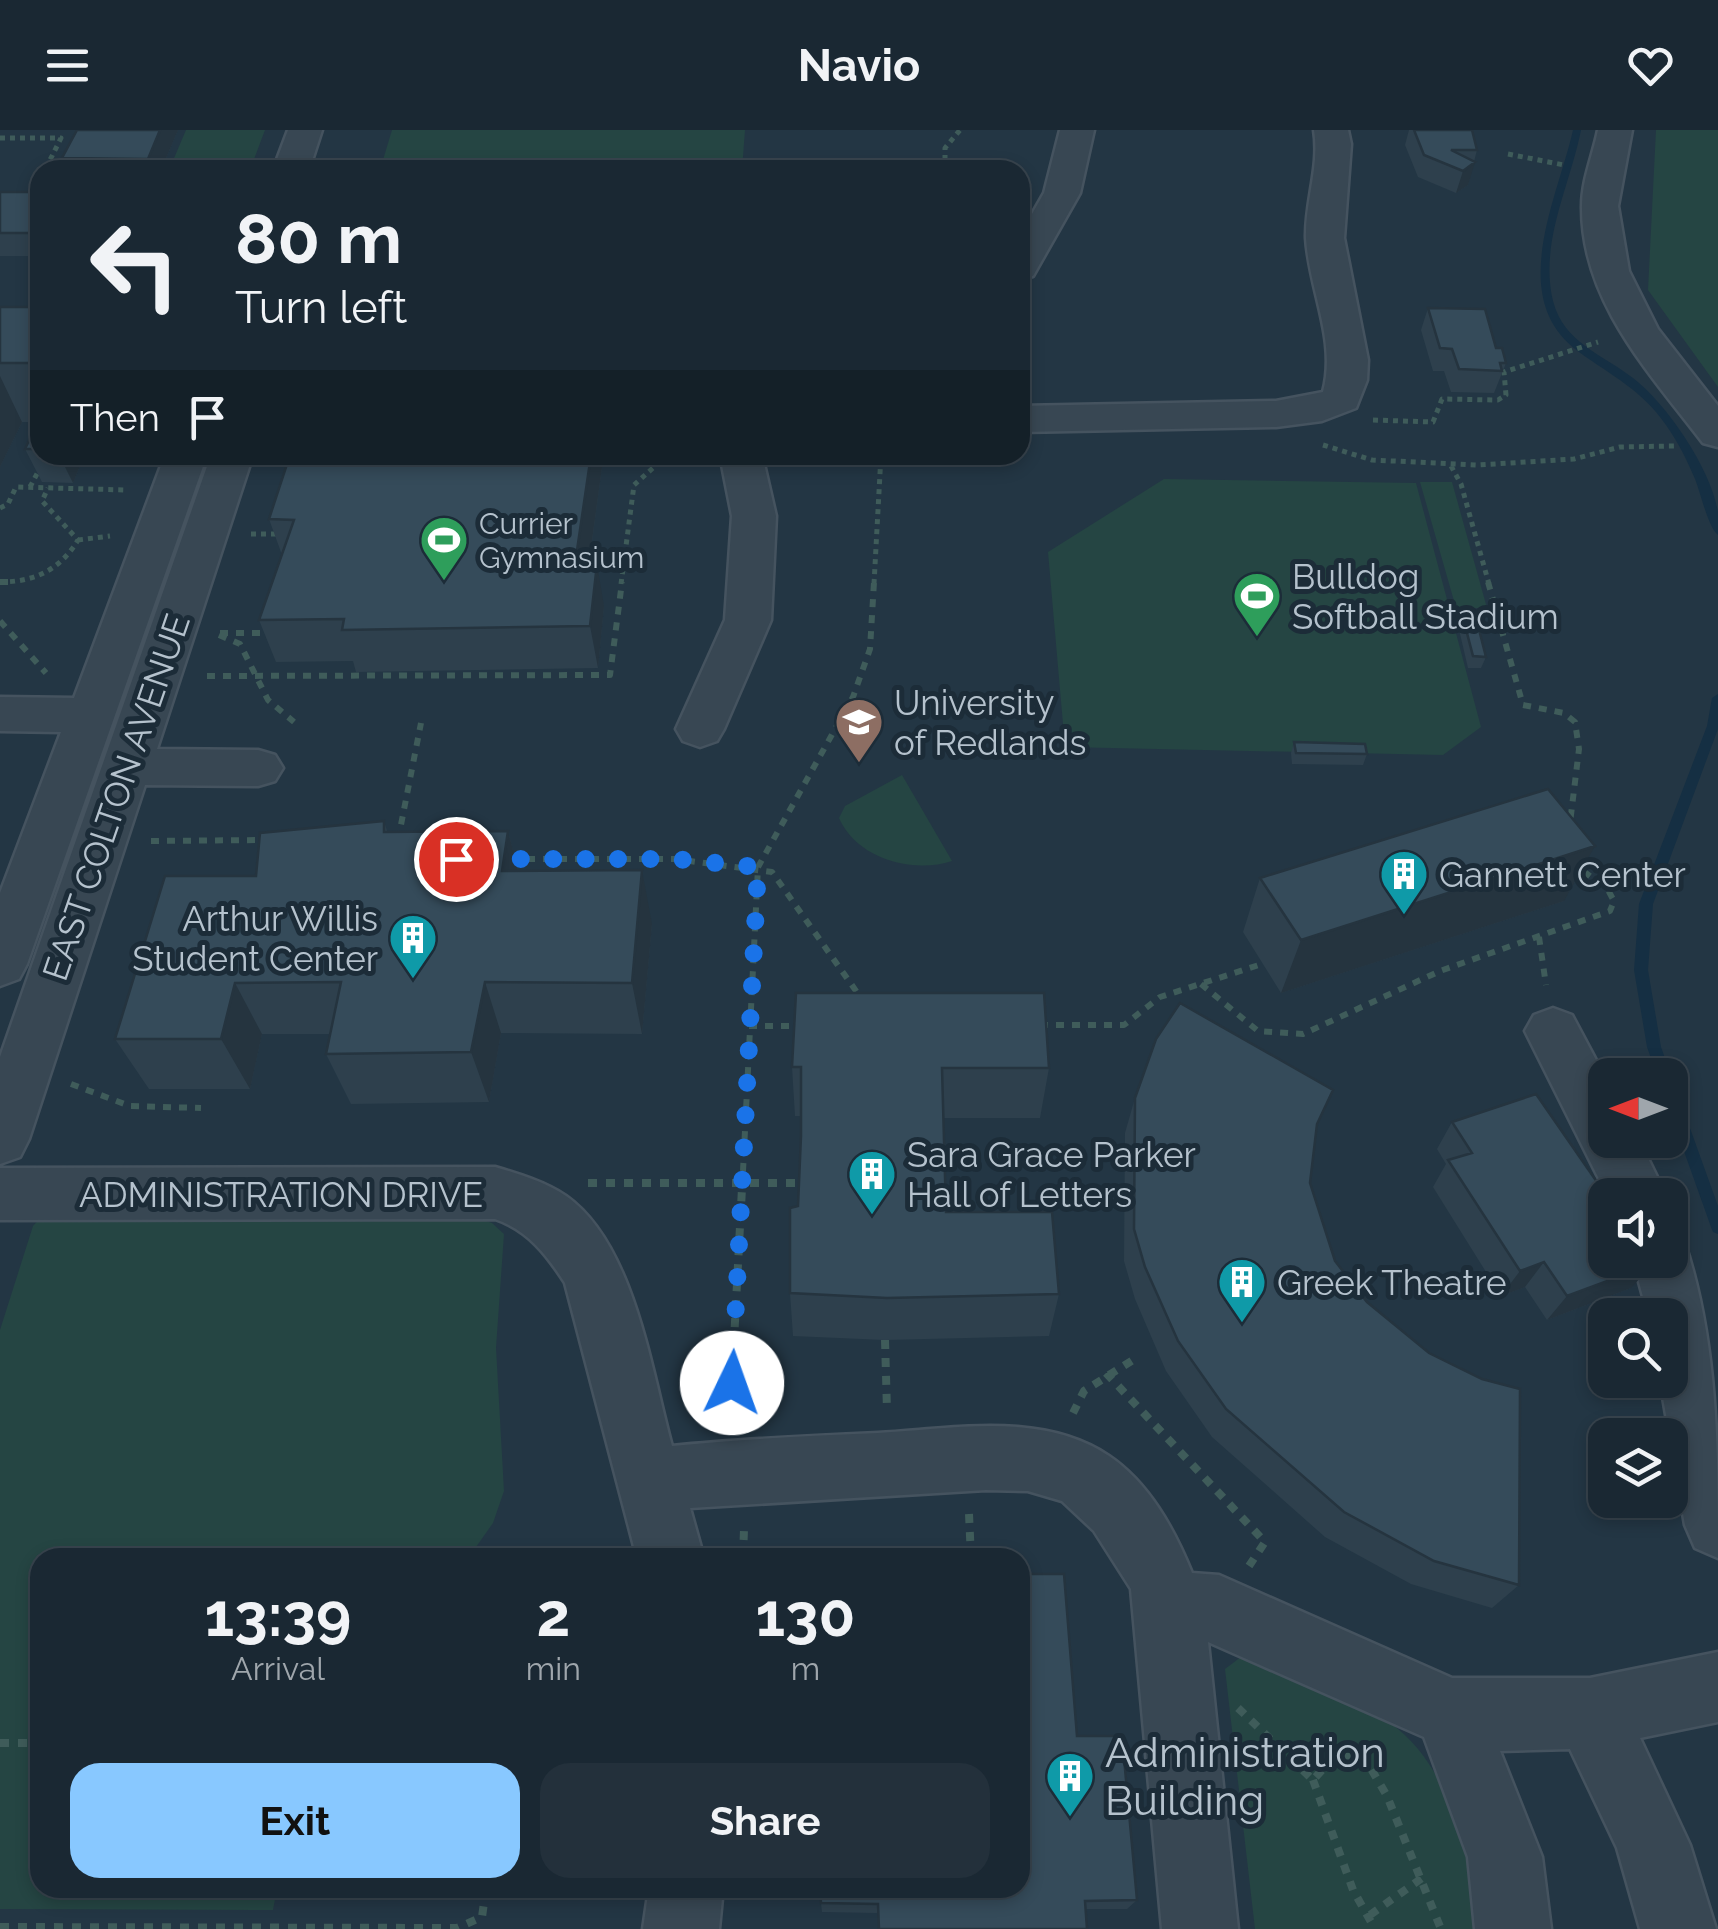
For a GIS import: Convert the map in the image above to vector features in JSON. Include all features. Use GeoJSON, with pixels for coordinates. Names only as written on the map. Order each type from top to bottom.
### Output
{"type":"FeatureCollection","features":[{"type":"Feature","properties":{"kind":"street"},"geometry":{"type":"LineString","coordinates":[[294,160],[305,130]]}},
{"type":"Feature","properties":{"kind":"street"},"geometry":{"type":"LineString","coordinates":[[1030,250],[1062,193],[1077,130]]}},
{"type":"Feature","properties":{"kind":"street"},"geometry":{"type":"LineString","coordinates":[[1030,419],[1276,414],[1342,399],[1350,376],[1325,242],[1325,217],[1336,168],[1331,130]]}},
{"type":"Feature","properties":{"kind":"street"},"geometry":{"type":"LineString","coordinates":[[1616,130],[1600,206],[1606,254],[1640,332],[1706,431]]}},
{"type":"Feature","properties":{"kind":"street","name":"EAST COLTON AVENUE"},"geometry":{"type":"LineString","coordinates":[[0,964],[182,465]]}},
{"type":"Feature","properties":{"kind":"street","name":"EAST COLTON AVENUE"},"geometry":{"type":"LineString","coordinates":[[0,1138],[229,465]]}},
{"type":"Feature","properties":{"kind":"street"},"geometry":{"type":"LineString","coordinates":[[700,729],[748,620],[754,516],[743,465]]}},
{"type":"Feature","properties":{"kind":"street"},"geometry":{"type":"LineString","coordinates":[[0,714],[91,715]]}},
{"type":"Feature","properties":{"kind":"street"},"geometry":{"type":"LineString","coordinates":[[126,767],[258,768]]}},
{"type":"Feature","properties":{"kind":"street"},"geometry":{"type":"LineString","coordinates":[[1552,1031],[1588,1100]]}},
{"type":"Feature","properties":{"kind":"street","name":"ADMINISTRATION DRIVE"},"geometry":{"type":"LineString","coordinates":[[0,1194],[495,1193],[533,1203],[569,1236],[593,1274],[669,1548]]}},
{"type":"Feature","properties":{"kind":"street"},"geometry":{"type":"LineString","coordinates":[[1669,1278],[1718,1525]]}},
{"type":"Feature","properties":{"kind":"street"},"geometry":{"type":"LineString","coordinates":[[652,1480],[832,1466],[1040,1461],[1072,1470],[1102,1494],[1144,1543],[1163,1579],[1194,1607],[1450,1713],[1590,1713],[1718,1687]]}},
{"type":"Feature","properties":{"kind":"street"},"geometry":{"type":"LineString","coordinates":[[1194,1607],[1200,1929]]}},
{"type":"Feature","properties":{"kind":"street"},"geometry":{"type":"LineString","coordinates":[[1450,1713],[1505,1857],[1513,1929]]}},
{"type":"Feature","properties":{"kind":"street"},"geometry":{"type":"LineString","coordinates":[[1590,1713],[1652,1842],[1672,1896],[1678,1929]]}},
{"type":"Feature","properties":{"kind":"street"},"geometry":{"type":"LineString","coordinates":[[682,1929],[685,1898]]}},
{"type":"Feature","properties":{"kind":"path"},"geometry":{"type":"LineString","coordinates":[[945,160],[945,148],[960,130]]}},
{"type":"Feature","properties":{"kind":"path"},"geometry":{"type":"LineString","coordinates":[[0,138],[61,138],[50,160]]}},
{"type":"Feature","properties":{"kind":"path"},"geometry":{"type":"LineString","coordinates":[[1508,154],[1549,161]]}},
{"type":"Feature","properties":{"kind":"path"},"geometry":{"type":"LineString","coordinates":[[26,207],[30,200]]}},
{"type":"Feature","properties":{"kind":"path"},"geometry":{"type":"LineString","coordinates":[[1329,405],[1372,420],[1433,422],[1442,399],[1498,400],[1506,395],[1504,372],[1567,355],[1588,344]]}},
{"type":"Feature","properties":{"kind":"path"},"geometry":{"type":"LineString","coordinates":[[1276,414],[1349,458],[1451,466],[1587,458],[1608,448],[1638,446],[1706,431]]}},
{"type":"Feature","properties":{"kind":"path"},"geometry":{"type":"LineString","coordinates":[[30,488],[42,465]]}},
{"type":"Feature","properties":{"kind":"path"},"geometry":{"type":"LineString","coordinates":[[200,676],[610,675],[634,486],[654,465]]}},
{"type":"Feature","properties":{"kind":"path"},"geometry":{"type":"LineString","coordinates":[[730,1423],[758,867],[853,697],[870,648],[881,465]]}},
{"type":"Feature","properties":{"kind":"path"},"geometry":{"type":"LineString","coordinates":[[1451,466],[1461,484],[1523,704],[1573,717],[1581,733],[1569,826]]}},
{"type":"Feature","properties":{"kind":"path"},"geometry":{"type":"LineString","coordinates":[[0,508],[8,504],[16,488],[133,490]]}},
{"type":"Feature","properties":{"kind":"path"},"geometry":{"type":"LineString","coordinates":[[0,582],[37,578],[70,556],[78,540],[70,525],[48,514],[42,501],[48,488]]}},
{"type":"Feature","properties":{"kind":"path"},"geometry":{"type":"LineString","coordinates":[[244,534],[293,534]]}},
{"type":"Feature","properties":{"kind":"path"},"geometry":{"type":"LineString","coordinates":[[0,621],[50,678]]}},
{"type":"Feature","properties":{"kind":"path"},"geometry":{"type":"LineString","coordinates":[[282,633],[213,633],[240,644],[268,700],[294,722]]}},
{"type":"Feature","properties":{"kind":"path"},"geometry":{"type":"LineString","coordinates":[[395,854],[421,724]]}},
{"type":"Feature","properties":{"kind":"path"},"geometry":{"type":"LineString","coordinates":[[379,838],[417,837]]}},
{"type":"Feature","properties":{"kind":"path"},"geometry":{"type":"LineString","coordinates":[[147,842],[282,840]]}},
{"type":"Feature","properties":{"kind":"path"},"geometry":{"type":"LineString","coordinates":[[1201,984],[1237,1020],[1258,1032],[1273,1037],[1303,1034],[1440,971],[1610,911],[1614,901],[1608,890],[1575,864],[1571,855]]}},
{"type":"Feature","properties":{"kind":"path"},"geometry":{"type":"LineString","coordinates":[[506,859],[675,859],[758,867],[772,872],[870,1011]]}},
{"type":"Feature","properties":{"kind":"path"},"geometry":{"type":"LineString","coordinates":[[1030,1026],[1124,1025],[1160,997],[1262,964]]}},
{"type":"Feature","properties":{"kind":"path"},"geometry":{"type":"LineString","coordinates":[[748,1026],[805,1026]]}},
{"type":"Feature","properties":{"kind":"path"},"geometry":{"type":"LineString","coordinates":[[71,1084],[130,1106],[200,1108]]}},
{"type":"Feature","properties":{"kind":"path"},"geometry":{"type":"LineString","coordinates":[[582,1184],[803,1183]]}},
{"type":"Feature","properties":{"kind":"path"},"geometry":{"type":"LineString","coordinates":[[885,1340],[887,1422]]}},
{"type":"Feature","properties":{"kind":"path"},"geometry":{"type":"LineString","coordinates":[[1070,1424],[1084,1391],[1106,1373],[1136,1358]]}},
{"type":"Feature","properties":{"kind":"path"},"geometry":{"type":"LineString","coordinates":[[1106,1373],[1265,1542],[1194,1607]]}},
{"type":"Feature","properties":{"kind":"path"},"geometry":{"type":"LineString","coordinates":[[968,1504],[970,1548]]}},
{"type":"Feature","properties":{"kind":"path"},"geometry":{"type":"LineString","coordinates":[[743,1548],[744,1529]]}},
{"type":"Feature","properties":{"kind":"path"},"geometry":{"type":"LineString","coordinates":[[1232,1704],[1314,1780],[1352,1890],[1370,1914],[1375,1929]]}},
{"type":"Feature","properties":{"kind":"path"},"geometry":{"type":"LineString","coordinates":[[0,1743],[30,1744]]}},
{"type":"Feature","properties":{"kind":"path"},"geometry":{"type":"LineString","coordinates":[[1314,1780],[1328,1758],[1342,1752],[1364,1757],[1387,1796],[1441,1929]]}},
{"type":"Feature","properties":{"kind":"path"},"geometry":{"type":"LineString","coordinates":[[1370,1914],[1422,1878]]}},
{"type":"Feature","properties":{"kind":"path"},"geometry":{"type":"LineString","coordinates":[[0,1927],[457,1928],[482,1916],[485,1898]]}},
{"type":"Feature","properties":{"kind":"green space"},"geometry":{"type":"Polygon","coordinates":[[[186,130],[265,130],[254,160],[173,160],[186,130]]]}},
{"type":"Feature","properties":{"kind":"green space"},"geometry":{"type":"Polygon","coordinates":[[[392,130],[745,130],[743,160],[383,160],[392,130]]]}},
{"type":"Feature","properties":{"kind":"green space"},"geometry":{"type":"Polygon","coordinates":[[[1656,130],[1718,130],[1718,387],[1648,290],[1656,130]]]}},
{"type":"Feature","properties":{"kind":"green space","name":"Bulldog Softball Stadium"},"geometry":{"type":"Polygon","coordinates":[[[1164,479],[1416,483],[1481,727],[1443,755],[1065,747],[1048,552],[1164,479]]]}},
{"type":"Feature","properties":{"kind":"green space"},"geometry":{"type":"Polygon","coordinates":[[[1420,482],[1452,482],[1487,608],[1456,608],[1420,482]]]}},
{"type":"Feature","properties":{"kind":"green space"},"geometry":{"type":"Polygon","coordinates":[[[902,775],[952,861],[920,866],[888,860],[872,853],[847,832],[839,818],[845,806],[902,775]]]}},
{"type":"Feature","properties":{"kind":"green space"},"geometry":{"type":"Polygon","coordinates":[[[45,1213],[475,1217],[492,1223],[504,1234],[496,1348],[504,1491],[493,1523],[475,1548],[30,1548],[30,1898],[275,1898],[273,1910],[0,1909],[0,1330],[33,1226],[45,1213]]]}},
{"type":"Feature","properties":{"kind":"green space"},"geometry":{"type":"Polygon","coordinates":[[[1254,1647],[1385,1718],[1418,1749],[1444,1789],[1453,1812],[1487,1929],[1255,1929],[1225,1669],[1254,1647]]]}},
{"type":"Feature","properties":{"kind":"building"},"geometry":{"type":"Polygon","coordinates":[[[77,130],[160,130],[148,159],[62,158],[77,130]]]}},
{"type":"Feature","properties":{"kind":"building"},"geometry":{"type":"Polygon","coordinates":[[[1414,130],[1472,130],[1477,150],[1451,150],[1475,162],[1463,171],[1424,155],[1414,130]]]}},
{"type":"Feature","properties":{"kind":"building"},"geometry":{"type":"Polygon","coordinates":[[[0,192],[30,192],[30,233],[0,233],[0,192]]]}},
{"type":"Feature","properties":{"kind":"building"},"geometry":{"type":"Polygon","coordinates":[[[0,307],[30,307],[30,363],[0,363],[0,307]]]}},
{"type":"Feature","properties":{"kind":"building"},"geometry":{"type":"Polygon","coordinates":[[[1428,308],[1485,309],[1496,348],[1502,348],[1506,363],[1500,363],[1502,371],[1459,369],[1452,349],[1440,348],[1428,308]]]}},
{"type":"Feature","properties":{"kind":"building","name":"Currier Gymnasium"},"geometry":{"type":"Polygon","coordinates":[[[287,465],[590,465],[575,564],[597,564],[590,626],[342,630],[344,619],[259,620],[294,520],[269,519],[287,465]]]}},
{"type":"Feature","properties":{"kind":"building"},"geometry":{"type":"Polygon","coordinates":[[[1461,610],[1474,610],[1486,657],[1473,656],[1461,610]]]}},
{"type":"Feature","properties":{"kind":"building"},"geometry":{"type":"Polygon","coordinates":[[[1294,742],[1365,744],[1367,754],[1296,753],[1294,742]]]}},
{"type":"Feature","properties":{"kind":"building"},"geometry":{"type":"Polygon","coordinates":[[[1548,789],[1595,846],[1301,940],[1260,878],[1548,789]]]}},
{"type":"Feature","properties":{"kind":"building"},"geometry":{"type":"Polygon","coordinates":[[[384,821],[384,832],[508,831],[502,871],[642,870],[632,983],[485,982],[471,1052],[326,1054],[341,982],[235,983],[221,1039],[115,1039],[165,876],[256,876],[260,833],[384,821]]]}},
{"type":"Feature","properties":{"kind":"building","name":"Sara Grace Parker Hall of Letters"},"geometry":{"type":"Polygon","coordinates":[[[796,993],[1044,993],[1049,1068],[942,1068],[946,1212],[1052,1212],[1059,1294],[887,1298],[790,1293],[790,1208],[798,1206],[801,1136],[801,1067],[792,1067],[796,993]]]}},
{"type":"Feature","properties":{"kind":"building","name":"Greek Theatre"},"geometry":{"type":"Polygon","coordinates":[[[1180,1003],[1333,1090],[1317,1124],[1310,1183],[1335,1261],[1367,1302],[1429,1353],[1482,1379],[1520,1389],[1519,1585],[1434,1561],[1344,1512],[1226,1409],[1178,1341],[1145,1267],[1134,1229],[1135,1098],[1156,1039],[1180,1003]]]}},
{"type":"Feature","properties":{"kind":"building","name":"Greek Theatre"},"geometry":{"type":"Polygon","coordinates":[[[1536,1094],[1594,1178],[1588,1178],[1588,1278],[1615,1278],[1567,1296],[1544,1262],[1520,1271],[1448,1160],[1472,1153],[1452,1122],[1536,1094]]]}},
{"type":"Feature","properties":{"kind":"building","name":"Administration Building"},"geometry":{"type":"Polygon","coordinates":[[[1030,1574],[1064,1574],[1077,1736],[1122,1736],[1137,1900],[1085,1901],[1087,1929],[879,1929],[878,1904],[821,1903],[821,1898],[1030,1898],[1030,1574]]]}},
{"type":"Feature","properties":{"kind":"waterway"},"geometry":{"type":"LineString","coordinates":[[1577,130],[1545,255],[1548,300],[1555,321],[1579,348],[1629,379],[1671,424],[1707,494],[1718,531]]}},
{"type":"Feature","properties":{"kind":"waterway"},"geometry":{"type":"LineString","coordinates":[[1658,1058],[1641,970],[1646,904],[1713,726],[1718,698]]}},
{"type":"Feature","properties":{"kind":"waterway"},"geometry":{"type":"LineString","coordinates":[[1688,1143],[1718,1227]]}},
{"type":"Feature","properties":{"kind":"place","name":"Currier Gymnasium"},"geometry":{"type":"Point","coordinates":[444,582]}},
{"type":"Feature","properties":{"kind":"place","name":"Bulldog Softball Stadium"},"geometry":{"type":"Point","coordinates":[1257,638]}},
{"type":"Feature","properties":{"kind":"place","name":"University of Redlands"},"geometry":{"type":"Point","coordinates":[859,764]}},
{"type":"Feature","properties":{"kind":"place","name":"Gannett Center"},"geometry":{"type":"Point","coordinates":[1404,916]}},
{"type":"Feature","properties":{"kind":"place","name":"Arthur Willis Student Center"},"geometry":{"type":"Point","coordinates":[413,980]}},
{"type":"Feature","properties":{"kind":"place","name":"Sara Grace Parker Hall of Letters"},"geometry":{"type":"Point","coordinates":[872,1216]}},
{"type":"Feature","properties":{"kind":"place","name":"Greek Theatre"},"geometry":{"type":"Point","coordinates":[1242,1324]}},
{"type":"Feature","properties":{"kind":"place","name":"Administration Building"},"geometry":{"type":"Point","coordinates":[1070,1818]}},
{"type":"Feature","properties":{"kind":"route"},"geometry":{"type":"LineString","coordinates":[[456,859],[675,859],[758,867],[732,1383]]}}]}
